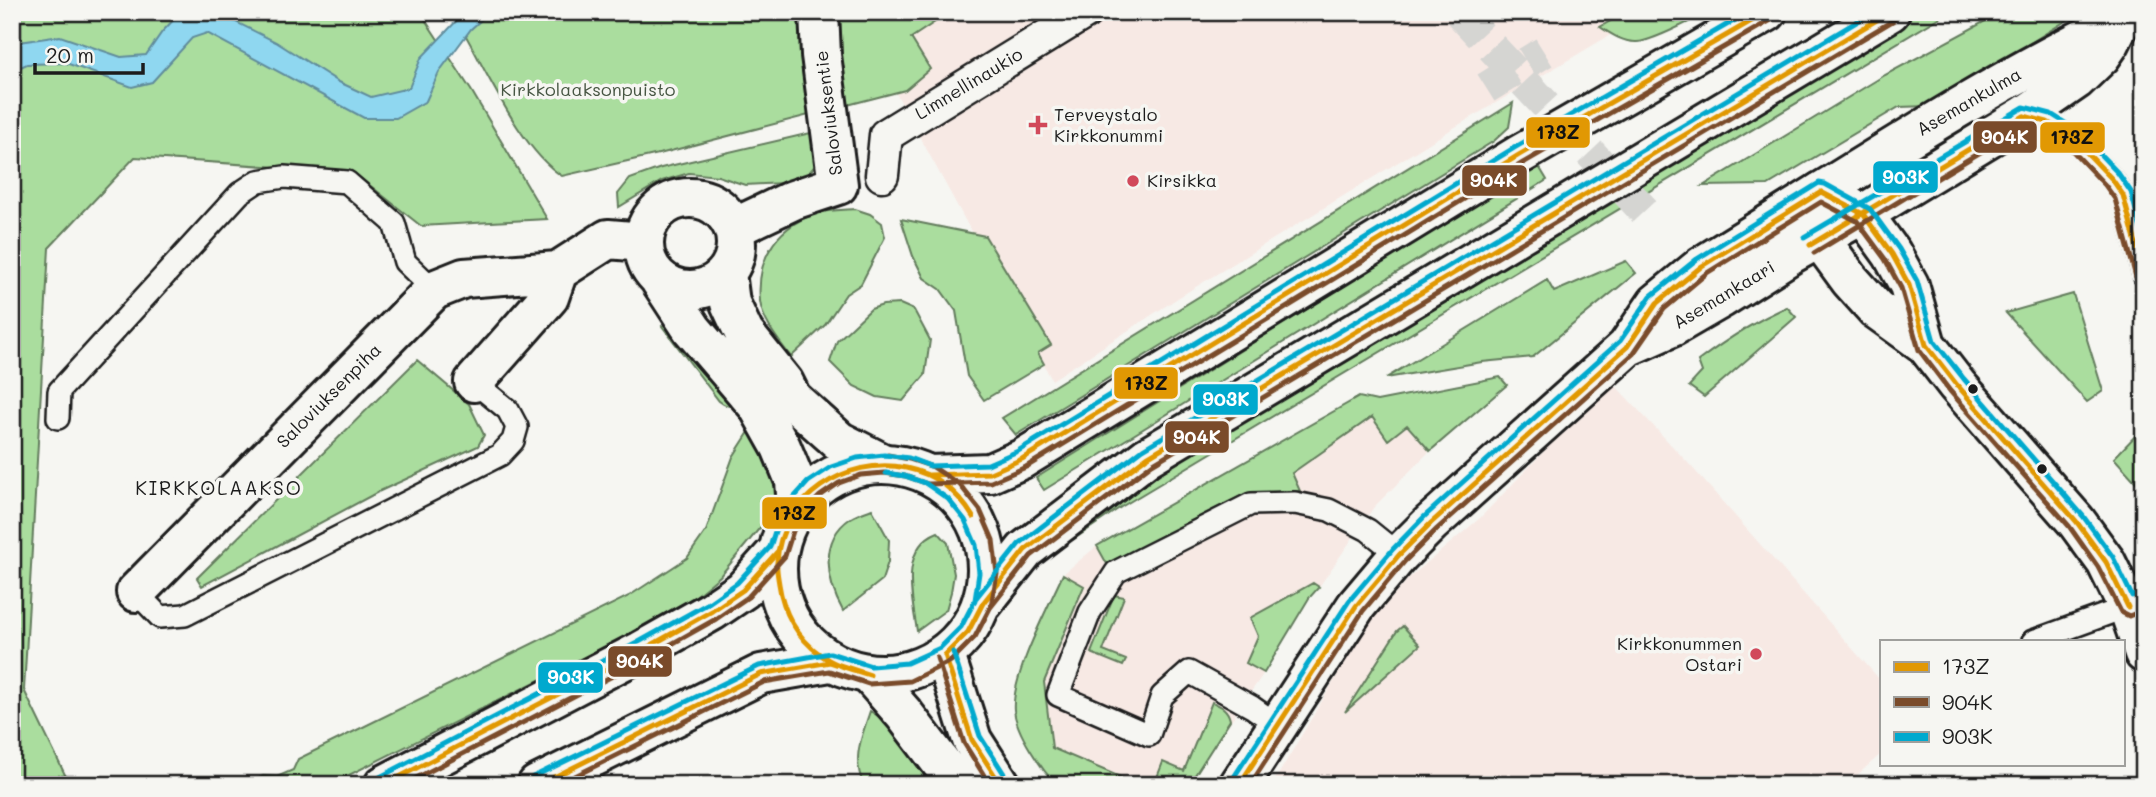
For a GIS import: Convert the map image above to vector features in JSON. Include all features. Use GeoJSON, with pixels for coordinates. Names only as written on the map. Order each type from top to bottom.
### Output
{"type":"FeatureCollection","features":[{"type":"Feature","properties":{"kind":"street","name":"Saloviuksentie"},"geometry":{"type":"LineString","coordinates":[[734,228],[793,200],[838,186],[821,55],[819,12]]}},
{"type":"Feature","properties":{"kind":"street","name":"Limnellinaukio"},"geometry":{"type":"LineString","coordinates":[[882,175],[886,135],[1086,12]]}},
{"type":"Feature","properties":{"kind":"street"},"geometry":{"type":"LineString","coordinates":[[929,475],[990,473],[1022,459],[1519,155],[1767,12]]}},
{"type":"Feature","properties":{"kind":"street"},"geometry":{"type":"LineString","coordinates":[[983,603],[988,573],[985,543],[972,515],[954,492],[929,475],[907,467],[884,464],[859,466],[835,475],[814,489],[797,507],[785,528],[778,551],[777,584],[786,615],[804,642],[830,662],[870,675],[909,672],[945,655],[968,632],[983,603],[1025,550],[1147,457],[1890,12]]}},
{"type":"Feature","properties":{"kind":"street","name":"Asemankulma"},"geometry":{"type":"LineString","coordinates":[[1863,214],[2024,116],[2076,80],[2101,56],[2122,16]]}},
{"type":"Feature","properties":{"kind":"street","name":"Asemankulma"},"geometry":{"type":"LineString","coordinates":[[1821,192],[1951,110],[2122,16]]}},
{"type":"Feature","properties":{"kind":"street"},"geometry":{"type":"LineString","coordinates":[[1926,345],[1909,285],[1892,254],[1863,214],[1821,192],[1820,239],[1850,280],[1876,309],[1926,345],[1957,385],[2077,521],[2136,604],[2144,653]]}},
{"type":"Feature","properties":{"kind":"street","name":"Asemankaari"},"geometry":{"type":"LineString","coordinates":[[1240,785],[1356,606],[1399,555],[1627,346],[1657,303],[1702,266],[1821,192]]}},
{"type":"Feature","properties":{"kind":"street"},"geometry":{"type":"LineString","coordinates":[[660,280],[673,288],[687,291],[716,283],[726,274],[734,260],[737,244],[734,228],[726,215],[714,204],[683,198],[668,204],[655,214],[647,227],[645,256],[651,270],[692,329],[758,406],[781,447],[794,481],[797,507]]}},
{"type":"Feature","properties":{"kind":"street","name":"Asemankaari"},"geometry":{"type":"LineString","coordinates":[[1627,346],[1672,327],[1791,254],[1863,214]]}},
{"type":"Feature","properties":{"kind":"street","name":"Saloviuksenpiha"},"geometry":{"type":"LineString","coordinates":[[136,592],[434,290],[464,278],[558,271],[608,239],[644,242]]}},
{"type":"Feature","properties":{"kind":"street"},"geometry":{"type":"LineString","coordinates":[[474,382],[549,297],[558,271]]}},
{"type":"Feature","properties":{"kind":"street"},"geometry":{"type":"LineString","coordinates":[[726,274],[730,303],[744,333],[784,383],[792,398],[839,442],[884,464]]}},
{"type":"Feature","properties":{"kind":"street"},"geometry":{"type":"LineString","coordinates":[[384,785],[712,611],[743,590],[778,551]]}},
{"type":"Feature","properties":{"kind":"street"},"geometry":{"type":"LineString","coordinates":[[945,655],[972,740],[1001,785]]}},
{"type":"Feature","properties":{"kind":"street"},"geometry":{"type":"LineString","coordinates":[[537,785],[761,674],[830,662]]}},
{"type":"Feature","properties":{"kind":"street"},"geometry":{"type":"LineString","coordinates":[[870,675],[904,714],[958,785]]}},
{"type":"Feature","properties":{"kind":"lane"},"geometry":{"type":"LineString","coordinates":[[2024,116],[2047,122],[2073,138],[2112,179],[2123,195],[2144,275]]}},
{"type":"Feature","properties":{"kind":"lane"},"geometry":{"type":"LineString","coordinates":[[58,418],[59,391],[240,194],[258,181],[284,177],[347,182],[394,223],[405,262],[434,290]]}},
{"type":"Feature","properties":{"kind":"lane"},"geometry":{"type":"LineString","coordinates":[[136,592],[160,617],[185,615],[500,455],[513,441],[517,428],[508,410],[474,382]]}},
{"type":"Feature","properties":{"kind":"lane"},"geometry":{"type":"LineString","coordinates":[[1279,726],[1252,707],[1189,672],[1162,696],[1149,735],[1058,695],[1090,612],[1116,572],[1251,504],[1294,503],[1329,510],[1368,530],[1399,555]]}},
{"type":"Feature","properties":{"kind":"lane"},"geometry":{"type":"LineString","coordinates":[[2036,640],[2136,604]]}},
{"type":"Feature","properties":{"kind":"shaded area"},"geometry":{"type":"Polygon","coordinates":[[[596,12],[1649,12],[1452,129],[1181,296],[1052,380],[896,93],[634,161],[596,12]]]}},
{"type":"Feature","properties":{"kind":"shaded area"},"geometry":{"type":"Polygon","coordinates":[[[1500,377],[1507,385],[1430,451],[1374,507],[1309,598],[1264,673],[1187,785],[1056,785],[1050,779],[1025,740],[1014,712],[1016,682],[1063,574],[1097,546],[1359,397],[1377,401],[1500,377]]]}},
{"type":"Feature","properties":{"kind":"shaded area"},"geometry":{"type":"Polygon","coordinates":[[[1613,383],[1690,465],[1880,680],[1880,755],[1846,785],[1272,785],[1364,630],[1409,578],[1480,518],[1613,383]]]}},
{"type":"Feature","properties":{"kind":"green space"},"geometry":{"type":"Polygon","coordinates":[[[12,12],[420,12],[471,90],[547,219],[421,226],[353,172],[135,157],[49,248],[24,690],[70,785],[12,785],[12,12]]]}},
{"type":"Feature","properties":{"kind":"green space","name":"Kirkkolaaksonpuisto"},"geometry":{"type":"Polygon","coordinates":[[[452,12],[950,12],[911,38],[930,69],[905,90],[663,153],[562,176],[546,163],[515,124],[452,12]]]}},
{"type":"Feature","properties":{"kind":"green space"},"geometry":{"type":"Polygon","coordinates":[[[1626,12],[1709,12],[1643,41],[1621,39],[1600,27],[1626,12]]]}},
{"type":"Feature","properties":{"kind":"green space"},"geometry":{"type":"Polygon","coordinates":[[[1908,12],[1949,12],[1121,507],[1074,539],[1069,531],[1114,495],[1908,12]]]}},
{"type":"Feature","properties":{"kind":"green space"},"geometry":{"type":"Polygon","coordinates":[[[2002,12],[2080,12],[1929,106],[1899,107],[1768,185],[1703,186],[1885,75],[2002,12]]]}},
{"type":"Feature","properties":{"kind":"green space"},"geometry":{"type":"Polygon","coordinates":[[[1513,103],[1509,127],[1494,141],[1016,435],[1002,418],[1513,103]]]}},
{"type":"Feature","properties":{"kind":"green space"},"geometry":{"type":"Polygon","coordinates":[[[819,131],[820,160],[807,175],[784,183],[745,185],[718,176],[689,173],[662,181],[619,207],[618,194],[630,179],[661,168],[819,131]]]}},
{"type":"Feature","properties":{"kind":"green space"},"geometry":{"type":"Polygon","coordinates":[[[1538,165],[1547,180],[1044,490],[1036,478],[1538,165]]]}},
{"type":"Feature","properties":{"kind":"green space"},"geometry":{"type":"Polygon","coordinates":[[[855,209],[870,214],[882,223],[885,237],[861,284],[846,294],[825,325],[791,357],[772,330],[761,308],[760,285],[767,256],[782,233],[807,217],[826,211],[855,209]]]}},
{"type":"Feature","properties":{"kind":"green space"},"geometry":{"type":"Polygon","coordinates":[[[901,219],[985,236],[1051,345],[1038,353],[1044,364],[984,400],[967,376],[956,311],[940,289],[924,278],[913,256],[901,219]]]}},
{"type":"Feature","properties":{"kind":"green space"},"geometry":{"type":"Polygon","coordinates":[[[1626,261],[1636,273],[1533,357],[1482,362],[1386,378],[1547,280],[1554,292],[1626,261]]]}},
{"type":"Feature","properties":{"kind":"green space"},"geometry":{"type":"Polygon","coordinates":[[[2073,294],[2103,391],[2087,402],[2006,313],[2073,294]]]}},
{"type":"Feature","properties":{"kind":"green space"},"geometry":{"type":"Polygon","coordinates":[[[900,304],[914,310],[930,340],[925,375],[903,401],[877,397],[854,386],[830,362],[837,341],[871,309],[900,304]]]}},
{"type":"Feature","properties":{"kind":"green space"},"geometry":{"type":"Polygon","coordinates":[[[1787,307],[1796,317],[1704,397],[1689,386],[1702,372],[1698,361],[1741,331],[1787,307]]]}},
{"type":"Feature","properties":{"kind":"green space"},"geometry":{"type":"Polygon","coordinates":[[[676,317],[740,405],[729,406],[719,401],[662,326],[676,317]]]}},
{"type":"Feature","properties":{"kind":"green space"},"geometry":{"type":"Polygon","coordinates":[[[417,360],[469,404],[484,435],[478,446],[378,492],[202,586],[197,578],[417,360]]]}},
{"type":"Feature","properties":{"kind":"green space"},"geometry":{"type":"Polygon","coordinates":[[[1500,377],[1507,385],[1430,451],[1407,425],[1388,440],[1372,417],[1292,473],[1300,491],[1247,493],[1107,564],[1097,546],[1359,397],[1377,401],[1500,377]]]}},
{"type":"Feature","properties":{"kind":"green space"},"geometry":{"type":"Polygon","coordinates":[[[756,421],[769,441],[777,489],[768,518],[720,576],[685,605],[329,785],[245,785],[263,776],[277,777],[293,770],[298,759],[629,596],[687,558],[706,531],[733,457],[756,421]]]}},
{"type":"Feature","properties":{"kind":"green space"},"geometry":{"type":"Polygon","coordinates":[[[2141,430],[2144,433],[2144,491],[2114,458],[2141,430]]]}},
{"type":"Feature","properties":{"kind":"green space"},"geometry":{"type":"Polygon","coordinates":[[[872,509],[889,540],[888,562],[882,580],[843,611],[830,575],[830,549],[841,527],[853,517],[872,509]]]}},
{"type":"Feature","properties":{"kind":"green space"},"geometry":{"type":"Polygon","coordinates":[[[938,532],[948,543],[954,574],[951,592],[946,610],[917,631],[911,589],[913,561],[926,539],[938,532]]]}},
{"type":"Feature","properties":{"kind":"green space"},"geometry":{"type":"Polygon","coordinates":[[[1063,574],[1084,586],[1044,682],[1052,748],[1139,785],[1056,785],[1019,729],[1014,710],[1018,679],[1063,574]]]}},
{"type":"Feature","properties":{"kind":"green space"},"geometry":{"type":"Polygon","coordinates":[[[1313,583],[1319,587],[1309,598],[1264,673],[1246,663],[1258,636],[1250,618],[1313,583]]]}},
{"type":"Feature","properties":{"kind":"green space"},"geometry":{"type":"Polygon","coordinates":[[[1114,595],[1124,597],[1103,651],[1126,660],[1123,666],[1091,653],[1114,595]]]}},
{"type":"Feature","properties":{"kind":"green space"},"geometry":{"type":"Polygon","coordinates":[[[1403,626],[1420,645],[1345,712],[1397,631],[1403,626]]]}},
{"type":"Feature","properties":{"kind":"green space"},"geometry":{"type":"Polygon","coordinates":[[[1212,702],[1226,711],[1230,720],[1195,775],[1187,785],[1154,785],[1163,762],[1184,771],[1212,702]]]}},
{"type":"Feature","properties":{"kind":"green space"},"geometry":{"type":"Polygon","coordinates":[[[870,711],[908,735],[948,785],[864,785],[858,757],[870,711]]]}},
{"type":"Feature","properties":{"kind":"water"},"geometry":{"type":"Polygon","coordinates":[[[181,12],[218,13],[276,42],[339,82],[371,97],[409,88],[421,58],[465,12],[490,12],[471,29],[439,72],[426,101],[396,118],[364,118],[207,33],[192,38],[152,82],[132,87],[66,63],[27,64],[12,71],[12,43],[60,36],[121,57],[146,55],[162,32],[181,12]]]}},
{"type":"Feature","properties":{"kind":"tunnel"},"geometry":{"type":"LineString","coordinates":[[1459,12],[1650,217]]}},
{"type":"Feature","properties":{"kind":"tunnel"},"geometry":{"type":"LineString","coordinates":[[1486,88],[1544,52]]}},
{"type":"Feature","properties":{"kind":"transit line","name":"903K"},"geometry":{"type":"LineString","coordinates":[[380,777],[707,604],[737,583],[770,547],[777,525],[790,502],[808,482],[831,467],[857,458],[884,455],[909,458],[930,466],[988,464],[1018,451],[1514,148],[1749,12]]}},
{"type":"Feature","properties":{"kind":"transit line","name":"173Z"},"geometry":{"type":"LineString","coordinates":[[929,475],[990,473],[1022,459],[1519,155],[1767,12]]}},
{"type":"Feature","properties":{"kind":"transit line","name":"903K"},"geometry":{"type":"LineString","coordinates":[[976,598],[1019,544],[1143,449],[1873,12]]}},
{"type":"Feature","properties":{"kind":"transit line","name":"173Z"},"geometry":{"type":"LineString","coordinates":[[945,655],[968,632],[983,603],[1025,550],[1147,457],[1890,12]]}},
{"type":"Feature","properties":{"kind":"transit line","name":"904K"},"geometry":{"type":"LineString","coordinates":[[403,785],[645,659],[716,619],[748,597],[785,556],[793,531],[804,512],[820,496],[839,483],[861,475],[884,473],[905,476],[928,484],[991,482],[1026,467],[1523,163],[1771,20]]}},
{"type":"Feature","properties":{"kind":"transit line","name":"904K"},"geometry":{"type":"LineString","coordinates":[[990,608],[1031,556],[1152,464],[1894,20]]}},
{"type":"Feature","properties":{"kind":"transit line","name":"903K"},"geometry":{"type":"LineString","coordinates":[[1804,237],[2024,107],[2051,114],[2078,131],[2118,173],[2131,192],[2144,240]]}},
{"type":"Feature","properties":{"kind":"transit line","name":"173Z"},"geometry":{"type":"LineString","coordinates":[[2024,116],[2047,122],[2073,138],[2112,179],[2123,195],[2144,274]]}},
{"type":"Feature","properties":{"kind":"transit line","name":"173Z"},"geometry":{"type":"LineString","coordinates":[[1810,245],[2024,116]]}},
{"type":"Feature","properties":{"kind":"transit line","name":"904K"},"geometry":{"type":"LineString","coordinates":[[1814,253],[2025,125],[2044,130],[2067,145],[2105,185],[2115,199],[2136,277]]}},
{"type":"Feature","properties":{"kind":"transit line","name":"903K"},"geometry":{"type":"LineString","coordinates":[[1232,780],[1349,601],[1425,516],[1620,341],[1651,296],[1697,259],[1819,183],[1870,209],[1899,249],[1917,281],[1934,341],[2083,516],[2113,557],[2132,596],[2141,593]]}},
{"type":"Feature","properties":{"kind":"transit line","name":"173Z"},"geometry":{"type":"LineString","coordinates":[[1821,192],[1863,214],[1892,254],[1909,285],[1926,345],[1957,385],[2076,521],[2106,562],[2128,607]]}},
{"type":"Feature","properties":{"kind":"transit line","name":"173Z"},"geometry":{"type":"LineString","coordinates":[[1239,785],[1356,606],[1399,555],[1627,347],[1657,303],[1702,266],[1821,192]]}},
{"type":"Feature","properties":{"kind":"transit line","name":"904K"},"geometry":{"type":"LineString","coordinates":[[1250,785],[1363,611],[1405,561],[1437,529],[1633,354],[1664,309],[1707,273],[1821,202],[1857,221],[1885,259],[1901,288],[1919,350],[1950,391],[2069,526],[2098,567],[2121,612],[2129,616],[2144,610]]}},
{"type":"Feature","properties":{"kind":"transit line","name":"904K"},"geometry":{"type":"LineString","coordinates":[[557,785],[764,682],[829,671],[869,684],[910,681],[951,661],[975,637],[991,606],[997,574],[993,540],[980,510],[960,485],[933,467],[888,455]]}},
{"type":"Feature","properties":{"kind":"transit line","name":"173Z"},"geometry":{"type":"LineString","coordinates":[[870,675],[827,659],[812,648],[792,624],[777,573],[781,539],[790,519],[820,486],[861,468],[884,466],[917,471],[945,485],[973,517]]}},
{"type":"Feature","properties":{"kind":"transit line","name":"903K"},"geometry":{"type":"LineString","coordinates":[[533,777],[759,666],[830,653],[871,666],[907,663],[940,648],[961,627],[975,600],[979,573],[976,545],[965,520],[948,499],[925,483],[886,473]]}},
{"type":"Feature","properties":{"kind":"transit line","name":"173Z"},"geometry":{"type":"LineString","coordinates":[[384,785],[712,611],[743,590],[778,551]]}},
{"type":"Feature","properties":{"kind":"transit line","name":"903K"},"geometry":{"type":"LineString","coordinates":[[953,652],[980,736],[1008,780]]}},
{"type":"Feature","properties":{"kind":"transit line","name":"173Z"},"geometry":{"type":"LineString","coordinates":[[945,655],[972,740],[1001,785]]}},
{"type":"Feature","properties":{"kind":"transit line","name":"904K"},"geometry":{"type":"LineString","coordinates":[[937,658],[964,743],[990,785]]}},
{"type":"Feature","properties":{"kind":"transit line","name":"173Z"},"geometry":{"type":"LineString","coordinates":[[538,785],[761,674],[830,662],[870,675]]}},
{"type":"Feature","properties":{"kind":"place","name":"Terveystalo Kirkkonummi"},"geometry":{"type":"Point","coordinates":[1038,125]}},
{"type":"Feature","properties":{"kind":"place","name":"Kirsikka"},"geometry":{"type":"Point","coordinates":[1133,181]}},
{"type":"Feature","properties":{"kind":"place","name":"Kirkkonummen Ostari"},"geometry":{"type":"Point","coordinates":[1756,654]}},
{"type":"Feature","properties":{"kind":"district","name":"KIRKKOLAAKSO"},"geometry":{"type":"Point","coordinates":[219,488]}}]}
